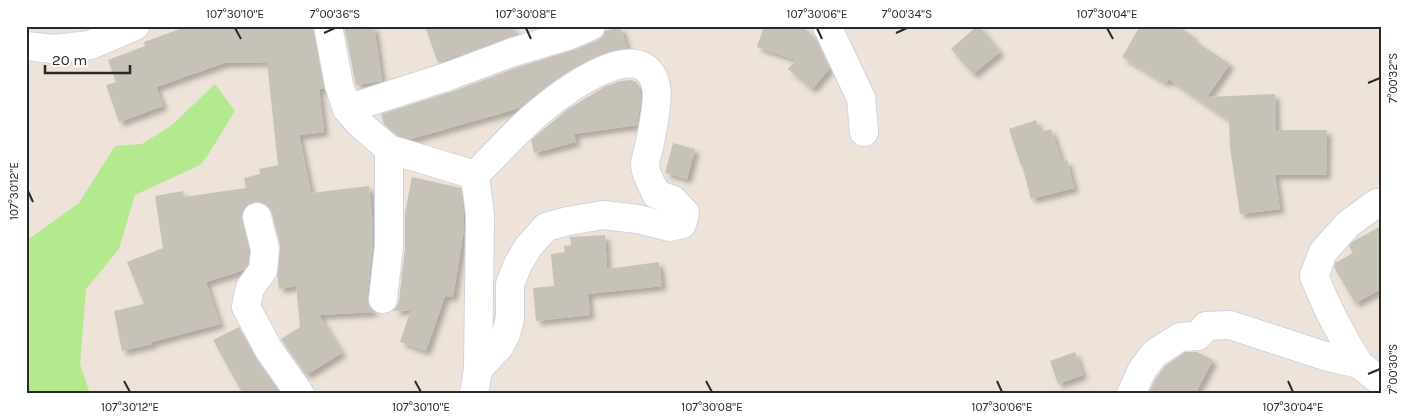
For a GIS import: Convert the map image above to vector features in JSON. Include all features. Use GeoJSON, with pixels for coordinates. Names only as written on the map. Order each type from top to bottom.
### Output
{"type":"FeatureCollection","features":[{"type":"Feature","properties":{"kind":"street"},"geometry":{"type":"LineString","coordinates":[[26,46],[54,49],[90,44],[135,26]]}},
{"type":"Feature","properties":{"kind":"street"},"geometry":{"type":"LineString","coordinates":[[328,26],[339,85],[347,109],[359,123],[389,150],[475,174]]}},
{"type":"Feature","properties":{"kind":"street"},"geometry":{"type":"LineString","coordinates":[[347,109],[449,76],[513,52],[570,35],[591,26]]}},
{"type":"Feature","properties":{"kind":"street"},"geometry":{"type":"LineString","coordinates":[[827,26],[861,98],[864,132]]}},
{"type":"Feature","properties":{"kind":"street"},"geometry":{"type":"LineString","coordinates":[[475,174],[532,118],[562,95],[612,66],[629,62],[640,64],[650,71],[656,88],[652,136],[645,166],[656,194],[673,200],[685,213],[682,224],[670,227],[603,215],[546,227],[529,246],[518,264],[510,284],[510,318],[506,334],[476,381]]}},
{"type":"Feature","properties":{"kind":"street"},"geometry":{"type":"LineString","coordinates":[[383,299],[389,246],[389,150]]}},
{"type":"Feature","properties":{"kind":"street"},"geometry":{"type":"LineString","coordinates":[[475,174],[480,215],[476,381]]}},
{"type":"Feature","properties":{"kind":"street"},"geometry":{"type":"LineString","coordinates":[[1381,203],[1377,203],[1348,224],[1323,252],[1314,276],[1338,331],[1359,364],[1381,382]]}},
{"type":"Feature","properties":{"kind":"street"},"geometry":{"type":"LineString","coordinates":[[257,217],[265,249],[264,270],[250,288],[246,307],[269,350],[300,394]]}},
{"type":"Feature","properties":{"kind":"street"},"geometry":{"type":"LineString","coordinates":[[1131,394],[1142,370],[1154,354],[1180,337],[1198,336],[1206,326],[1230,325],[1325,356],[1359,364]]}},
{"type":"Feature","properties":{"kind":"green space"},"geometry":{"type":"Polygon","coordinates":[[[215,84],[235,111],[208,155],[200,165],[135,195],[119,249],[86,289],[80,364],[90,394],[26,394],[26,241],[79,203],[115,146],[142,144],[172,125],[215,84]]]}},
{"type":"Feature","properties":{"kind":"building"},"geometry":{"type":"Polygon","coordinates":[[[188,26],[313,26],[324,89],[319,89],[324,132],[299,135],[311,193],[369,186],[373,245],[367,298],[369,306],[375,312],[319,315],[342,353],[306,375],[281,339],[300,327],[296,286],[279,289],[277,275],[280,245],[272,213],[268,206],[261,202],[253,202],[247,205],[242,213],[249,250],[248,264],[244,270],[206,282],[220,324],[122,351],[114,311],[144,304],[127,262],[163,248],[155,196],[183,191],[184,197],[246,188],[244,178],[260,174],[259,169],[278,165],[267,62],[224,63],[156,87],[163,106],[119,122],[106,85],[116,82],[108,60],[145,46],[144,42],[188,26]]]}},
{"type":"Feature","properties":{"kind":"building"},"geometry":{"type":"Polygon","coordinates":[[[344,26],[374,26],[382,81],[356,85],[344,26]]]}},
{"type":"Feature","properties":{"kind":"building"},"geometry":{"type":"Polygon","coordinates":[[[425,26],[512,26],[516,35],[438,63],[425,26]]]}},
{"type":"Feature","properties":{"kind":"building"},"geometry":{"type":"Polygon","coordinates":[[[764,26],[802,26],[815,38],[830,68],[812,89],[788,69],[796,60],[757,47],[764,26]]]}},
{"type":"Feature","properties":{"kind":"building"},"geometry":{"type":"Polygon","coordinates":[[[977,26],[1000,52],[973,74],[951,49],[977,26]]]}},
{"type":"Feature","properties":{"kind":"building"},"geometry":{"type":"Polygon","coordinates":[[[1140,26],[1178,26],[1194,37],[1192,39],[1230,64],[1207,97],[1275,94],[1276,130],[1327,130],[1326,175],[1275,175],[1280,209],[1240,214],[1230,148],[1229,120],[1169,79],[1166,83],[1122,57],[1140,26]]]}},
{"type":"Feature","properties":{"kind":"building"},"geometry":{"type":"Polygon","coordinates":[[[621,27],[627,49],[611,51],[590,59],[550,84],[519,108],[411,139],[397,135],[384,124],[381,114],[576,49],[598,40],[605,31],[621,27]]]}},
{"type":"Feature","properties":{"kind":"building"},"geometry":{"type":"Polygon","coordinates":[[[631,80],[639,86],[641,102],[637,125],[574,134],[576,142],[534,153],[531,140],[568,109],[604,87],[620,81],[631,80]]]}},
{"type":"Feature","properties":{"kind":"building"},"geometry":{"type":"Polygon","coordinates":[[[1036,120],[1040,132],[1051,129],[1062,162],[1067,160],[1074,188],[1031,199],[1022,165],[1009,129],[1036,120]]]}},
{"type":"Feature","properties":{"kind":"building"},"geometry":{"type":"Polygon","coordinates":[[[673,143],[695,149],[687,179],[665,173],[673,143]]]}},
{"type":"Feature","properties":{"kind":"building"},"geometry":{"type":"Polygon","coordinates":[[[412,177],[461,188],[464,216],[464,229],[453,297],[445,296],[426,351],[400,342],[411,310],[392,311],[396,308],[399,301],[405,248],[405,212],[412,177]]]}},
{"type":"Feature","properties":{"kind":"building"},"geometry":{"type":"Polygon","coordinates":[[[1381,226],[1381,289],[1355,303],[1334,267],[1335,263],[1353,253],[1349,246],[1352,242],[1381,226]]]}},
{"type":"Feature","properties":{"kind":"building"},"geometry":{"type":"Polygon","coordinates":[[[605,235],[607,269],[659,262],[662,286],[588,294],[590,315],[536,321],[533,288],[554,286],[551,254],[565,252],[564,246],[571,245],[570,237],[605,235]]]}},
{"type":"Feature","properties":{"kind":"building"},"geometry":{"type":"Polygon","coordinates":[[[239,327],[255,357],[279,391],[274,394],[243,394],[213,340],[239,327]]]}},
{"type":"Feature","properties":{"kind":"building"},"geometry":{"type":"Polygon","coordinates":[[[1075,352],[1083,375],[1058,384],[1050,361],[1075,352]]]}},
{"type":"Feature","properties":{"kind":"building"},"geometry":{"type":"Polygon","coordinates":[[[1185,352],[1197,352],[1213,360],[1195,394],[1148,394],[1165,366],[1185,352]]]}}]}
